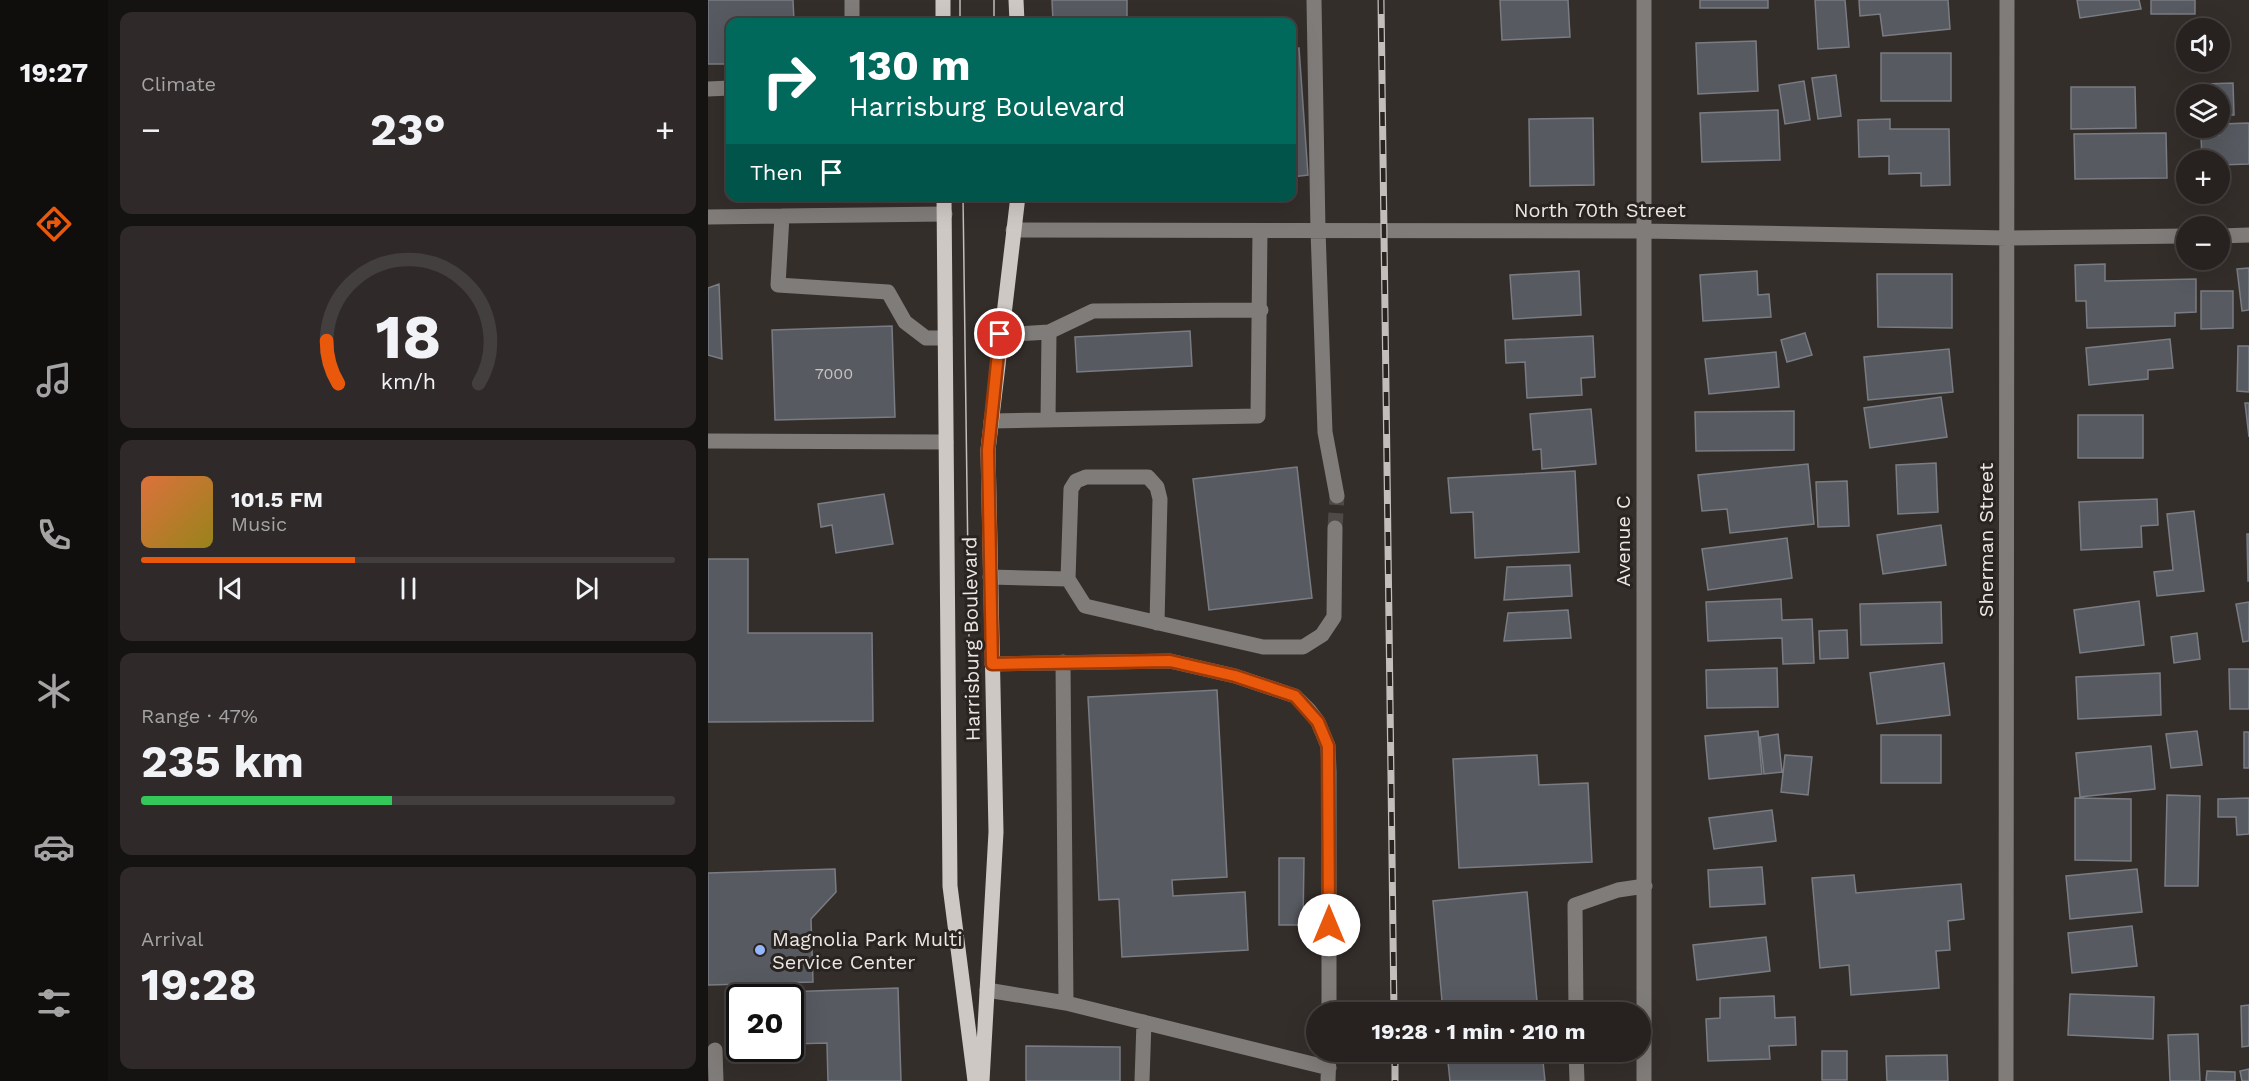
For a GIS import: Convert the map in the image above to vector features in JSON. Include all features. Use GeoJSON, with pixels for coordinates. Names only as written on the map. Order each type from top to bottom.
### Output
{"type":"FeatureCollection","features":[{"type":"Feature","properties":{"kind":"main road"},"geometry":{"type":"LineString","coordinates":[[943,0],[943,18]]}},
{"type":"Feature","properties":{"kind":"main road"},"geometry":{"type":"LineString","coordinates":[[1016,0],[1017,18]]}},
{"type":"Feature","properties":{"kind":"main road","name":"Harrisburg Boulevard"},"geometry":{"type":"LineString","coordinates":[[944,201],[950,886],[975,1081]]}},
{"type":"Feature","properties":{"kind":"main road","name":"Harrisburg Boulevard"},"geometry":{"type":"LineString","coordinates":[[982,1081],[996,832],[988,450],[1017,201]]}},
{"type":"Feature","properties":{"kind":"street"},"geometry":{"type":"LineString","coordinates":[[852,0],[852,18]]}},
{"type":"Feature","properties":{"kind":"street"},"geometry":{"type":"LineString","coordinates":[[1314,0],[1318,230],[1325,432],[1337,496]]}},
{"type":"Feature","properties":{"kind":"street","name":"Avenue C"},"geometry":{"type":"LineString","coordinates":[[1644,0],[1644,1081]]}},
{"type":"Feature","properties":{"kind":"street","name":"Sherman Street"},"geometry":{"type":"LineString","coordinates":[[2006,1081],[2007,0]]}},
{"type":"Feature","properties":{"kind":"street"},"geometry":{"type":"LineString","coordinates":[[708,89],[726,88]]}},
{"type":"Feature","properties":{"kind":"street"},"geometry":{"type":"LineString","coordinates":[[708,217],[945,214]]}},
{"type":"Feature","properties":{"kind":"street"},"geometry":{"type":"LineString","coordinates":[[782,216],[778,285],[888,292],[905,322],[926,338],[945,339]]}},
{"type":"Feature","properties":{"kind":"street","name":"North 70th Street"},"geometry":{"type":"LineString","coordinates":[[1013,230],[1644,231],[2007,238],[2176,236]]}},
{"type":"Feature","properties":{"kind":"street"},"geometry":{"type":"LineString","coordinates":[[991,421],[1258,416],[1261,310],[1260,231]]}},
{"type":"Feature","properties":{"kind":"street"},"geometry":{"type":"LineString","coordinates":[[2230,236],[2249,235]]}},
{"type":"Feature","properties":{"kind":"street"},"geometry":{"type":"LineString","coordinates":[[1000,334],[1049,332],[1093,311],[1261,310]]}},
{"type":"Feature","properties":{"kind":"street"},"geometry":{"type":"LineString","coordinates":[[1048,420],[1049,332]]}},
{"type":"Feature","properties":{"kind":"street"},"geometry":{"type":"LineString","coordinates":[[708,441],[946,442]]}},
{"type":"Feature","properties":{"kind":"street"},"geometry":{"type":"LineString","coordinates":[[1157,623],[1160,499],[1157,487],[1148,477],[1086,477],[1076,481],[1071,489],[1068,579],[1085,606],[1157,623],[1263,647],[1303,647],[1322,635],[1334,617],[1335,528]]}},
{"type":"Feature","properties":{"kind":"street"},"geometry":{"type":"LineString","coordinates":[[990,577],[1068,579]]}},
{"type":"Feature","properties":{"kind":"street"},"geometry":{"type":"LineString","coordinates":[[992,664],[1170,661],[1235,676],[1295,696],[1310,710],[1328,746],[1329,1002]]}},
{"type":"Feature","properties":{"kind":"street"},"geometry":{"type":"LineString","coordinates":[[1063,662],[1066,1003]]}},
{"type":"Feature","properties":{"kind":"street"},"geometry":{"type":"LineString","coordinates":[[1576,1002],[1575,905],[1618,890],[1645,886]]}},
{"type":"Feature","properties":{"kind":"street"},"geometry":{"type":"LineString","coordinates":[[987,990],[1066,1003],[1144,1022],[1328,1074]]}},
{"type":"Feature","properties":{"kind":"street"},"geometry":{"type":"LineString","coordinates":[[1142,1081],[1144,1022]]}},
{"type":"Feature","properties":{"kind":"street"},"geometry":{"type":"LineString","coordinates":[[715,1050],[716,1081]]}},
{"type":"Feature","properties":{"kind":"street"},"geometry":{"type":"LineString","coordinates":[[1576,1062],[1577,1081]]}},
{"type":"Feature","properties":{"kind":"building"},"geometry":{"type":"Polygon","coordinates":[[[708,0],[793,0],[794,18],[726,18],[726,64],[708,64],[708,0]]]}},
{"type":"Feature","properties":{"kind":"building"},"geometry":{"type":"Polygon","coordinates":[[[1052,0],[1127,0],[1127,18],[1053,18],[1052,0]]]}},
{"type":"Feature","properties":{"kind":"building"},"geometry":{"type":"Polygon","coordinates":[[[1500,0],[1568,0],[1570,37],[1502,40],[1500,0]]]}},
{"type":"Feature","properties":{"kind":"building"},"geometry":{"type":"Polygon","coordinates":[[[1700,0],[1768,0],[1768,8],[1700,8],[1700,0]]]}},
{"type":"Feature","properties":{"kind":"building"},"geometry":{"type":"Polygon","coordinates":[[[1815,0],[1845,0],[1849,47],[1818,49],[1815,0]]]}},
{"type":"Feature","properties":{"kind":"building"},"geometry":{"type":"Polygon","coordinates":[[[1859,0],[1948,0],[1950,29],[1883,36],[1880,14],[1860,16],[1859,0]]]}},
{"type":"Feature","properties":{"kind":"building"},"geometry":{"type":"Polygon","coordinates":[[[2077,0],[2139,0],[2141,9],[2080,18],[2077,0]]]}},
{"type":"Feature","properties":{"kind":"building"},"geometry":{"type":"Polygon","coordinates":[[[2151,0],[2195,0],[2195,14],[2151,14],[2151,0]]]}},
{"type":"Feature","properties":{"kind":"building"},"geometry":{"type":"Polygon","coordinates":[[[1756,41],[1758,91],[1698,94],[1696,43],[1756,41]]]}},
{"type":"Feature","properties":{"kind":"building"},"geometry":{"type":"Polygon","coordinates":[[[1296,48],[1299,48],[1308,175],[1296,176],[1296,48]]]}},
{"type":"Feature","properties":{"kind":"building"},"geometry":{"type":"Polygon","coordinates":[[[1881,53],[1951,53],[1951,101],[1881,101],[1881,53]]]}},
{"type":"Feature","properties":{"kind":"building"},"geometry":{"type":"Polygon","coordinates":[[[1836,75],[1841,116],[1818,119],[1812,78],[1836,75]]]}},
{"type":"Feature","properties":{"kind":"building"},"geometry":{"type":"Polygon","coordinates":[[[1804,81],[1810,120],[1785,124],[1779,85],[1804,81]]]}},
{"type":"Feature","properties":{"kind":"building"},"geometry":{"type":"Polygon","coordinates":[[[2233,83],[2234,115],[2230,115],[2230,84],[2203,84],[2233,83]]]}},
{"type":"Feature","properties":{"kind":"building"},"geometry":{"type":"Polygon","coordinates":[[[2071,87],[2135,87],[2136,128],[2071,129],[2071,87]]]}},
{"type":"Feature","properties":{"kind":"building"},"geometry":{"type":"Polygon","coordinates":[[[1778,110],[1780,160],[1702,162],[1700,113],[1778,110]]]}},
{"type":"Feature","properties":{"kind":"building"},"geometry":{"type":"Polygon","coordinates":[[[1593,118],[1594,185],[1530,186],[1529,119],[1593,118]]]}},
{"type":"Feature","properties":{"kind":"building"},"geometry":{"type":"Polygon","coordinates":[[[1890,119],[1890,129],[1949,129],[1950,185],[1921,186],[1921,173],[1889,174],[1889,156],[1859,157],[1858,120],[1890,119]]]}},
{"type":"Feature","properties":{"kind":"building"},"geometry":{"type":"Polygon","coordinates":[[[2249,123],[2249,164],[2230,165],[2230,150],[2202,150],[2201,138],[2230,138],[2230,124],[2249,123]]]}},
{"type":"Feature","properties":{"kind":"building"},"geometry":{"type":"Polygon","coordinates":[[[2166,133],[2167,178],[2075,179],[2074,134],[2166,133]]]}},
{"type":"Feature","properties":{"kind":"building"},"geometry":{"type":"Polygon","coordinates":[[[2105,264],[2105,281],[2196,279],[2196,312],[2175,313],[2175,326],[2087,328],[2086,301],[2076,301],[2075,265],[2105,264]]]}},
{"type":"Feature","properties":{"kind":"building"},"geometry":{"type":"Polygon","coordinates":[[[2249,268],[2249,310],[2242,311],[2237,269],[2249,268]]]}},
{"type":"Feature","properties":{"kind":"building"},"geometry":{"type":"Polygon","coordinates":[[[1579,271],[1581,315],[1513,319],[1510,275],[1579,271]]]}},
{"type":"Feature","properties":{"kind":"building"},"geometry":{"type":"Polygon","coordinates":[[[1757,271],[1758,295],[1769,294],[1771,317],[1703,321],[1700,275],[1757,271]]]}},
{"type":"Feature","properties":{"kind":"building"},"geometry":{"type":"Polygon","coordinates":[[[1877,274],[1952,274],[1952,328],[1878,327],[1877,274]]]}},
{"type":"Feature","properties":{"kind":"building"},"geometry":{"type":"Polygon","coordinates":[[[719,284],[722,359],[708,355],[708,288],[719,284]]]}},
{"type":"Feature","properties":{"kind":"building"},"geometry":{"type":"Polygon","coordinates":[[[2201,291],[2233,291],[2233,328],[2201,329],[2201,291]]]}},
{"type":"Feature","properties":{"kind":"building"},"geometry":{"type":"Polygon","coordinates":[[[892,326],[895,417],[775,420],[772,330],[892,326]]]}},
{"type":"Feature","properties":{"kind":"building"},"geometry":{"type":"Polygon","coordinates":[[[1190,331],[1192,366],[1077,372],[1075,337],[1190,331]]]}},
{"type":"Feature","properties":{"kind":"building"},"geometry":{"type":"Polygon","coordinates":[[[1805,333],[1812,355],[1787,362],[1781,340],[1805,333]]]}},
{"type":"Feature","properties":{"kind":"building"},"geometry":{"type":"Polygon","coordinates":[[[1593,336],[1595,377],[1581,378],[1582,395],[1527,398],[1525,362],[1506,363],[1505,340],[1593,336]]]}},
{"type":"Feature","properties":{"kind":"building"},"geometry":{"type":"Polygon","coordinates":[[[2170,339],[2173,368],[2148,370],[2148,379],[2089,385],[2086,348],[2170,339]]]}},
{"type":"Feature","properties":{"kind":"building"},"geometry":{"type":"Polygon","coordinates":[[[2238,346],[2249,346],[2249,392],[2237,391],[2238,346]]]}},
{"type":"Feature","properties":{"kind":"building"},"geometry":{"type":"Polygon","coordinates":[[[1949,349],[1953,392],[1868,400],[1864,357],[1949,349]]]}},
{"type":"Feature","properties":{"kind":"building"},"geometry":{"type":"Polygon","coordinates":[[[1776,352],[1779,387],[1709,394],[1705,359],[1776,352]]]}},
{"type":"Feature","properties":{"kind":"building"},"geometry":{"type":"Polygon","coordinates":[[[1941,397],[1947,437],[1870,448],[1864,408],[1941,397]]]}},
{"type":"Feature","properties":{"kind":"building"},"geometry":{"type":"Polygon","coordinates":[[[2245,403],[2249,403],[2249,437],[2245,403]]]}},
{"type":"Feature","properties":{"kind":"building"},"geometry":{"type":"Polygon","coordinates":[[[1591,409],[1596,464],[1542,469],[1541,449],[1533,450],[1530,414],[1591,409]]]}},
{"type":"Feature","properties":{"kind":"building"},"geometry":{"type":"Polygon","coordinates":[[[1794,411],[1794,450],[1696,451],[1695,412],[1794,411]]]}},
{"type":"Feature","properties":{"kind":"building"},"geometry":{"type":"Polygon","coordinates":[[[2078,415],[2143,415],[2143,458],[2078,458],[2078,415]]]}},
{"type":"Feature","properties":{"kind":"building"},"geometry":{"type":"Polygon","coordinates":[[[1936,463],[1938,512],[1898,514],[1896,465],[1936,463]]]}},
{"type":"Feature","properties":{"kind":"building"},"geometry":{"type":"Polygon","coordinates":[[[1808,464],[1814,524],[1730,533],[1727,509],[1702,511],[1698,475],[1808,464]]]}},
{"type":"Feature","properties":{"kind":"building"},"geometry":{"type":"Polygon","coordinates":[[[1297,467],[1312,598],[1209,610],[1193,479],[1297,467]]]}},
{"type":"Feature","properties":{"kind":"building"},"geometry":{"type":"Polygon","coordinates":[[[1575,471],[1579,552],[1475,558],[1473,512],[1451,513],[1448,478],[1575,471]]]}},
{"type":"Feature","properties":{"kind":"building"},"geometry":{"type":"Polygon","coordinates":[[[1847,481],[1849,526],[1818,527],[1816,482],[1847,481]]]}},
{"type":"Feature","properties":{"kind":"building"},"geometry":{"type":"Polygon","coordinates":[[[884,494],[893,544],[836,553],[832,525],[821,527],[818,504],[884,494]]]}},
{"type":"Feature","properties":{"kind":"building"},"geometry":{"type":"Polygon","coordinates":[[[2157,499],[2158,525],[2141,526],[2142,547],[2081,550],[2079,502],[2157,499]]]}},
{"type":"Feature","properties":{"kind":"building"},"geometry":{"type":"Polygon","coordinates":[[[2194,511],[2204,591],[2157,596],[2154,572],[2173,570],[2167,514],[2194,511]]]}},
{"type":"Feature","properties":{"kind":"building"},"geometry":{"type":"Polygon","coordinates":[[[1941,525],[1946,565],[1883,574],[1877,535],[1941,525]]]}},
{"type":"Feature","properties":{"kind":"building"},"geometry":{"type":"Polygon","coordinates":[[[2247,534],[2249,534],[2249,581],[2248,581],[2247,534]]]}},
{"type":"Feature","properties":{"kind":"building"},"geometry":{"type":"Polygon","coordinates":[[[1787,538],[1792,578],[1708,590],[1702,549],[1787,538]]]}},
{"type":"Feature","properties":{"kind":"building"},"geometry":{"type":"Polygon","coordinates":[[[708,559],[748,559],[748,633],[872,633],[873,721],[708,722],[708,559]]]}},
{"type":"Feature","properties":{"kind":"building"},"geometry":{"type":"Polygon","coordinates":[[[1570,565],[1572,596],[1504,600],[1507,567],[1570,565]]]}},
{"type":"Feature","properties":{"kind":"building"},"geometry":{"type":"Polygon","coordinates":[[[1781,599],[1782,620],[1812,619],[1814,663],[1783,664],[1782,638],[1708,641],[1706,602],[1781,599]]]}},
{"type":"Feature","properties":{"kind":"building"},"geometry":{"type":"Polygon","coordinates":[[[2139,601],[2144,645],[2080,653],[2074,610],[2139,601]]]}},
{"type":"Feature","properties":{"kind":"building"},"geometry":{"type":"Polygon","coordinates":[[[1941,602],[1942,643],[1861,645],[1860,604],[1941,602]]]}},
{"type":"Feature","properties":{"kind":"building"},"geometry":{"type":"Polygon","coordinates":[[[2249,602],[2249,641],[2243,642],[2236,604],[2249,602]]]}},
{"type":"Feature","properties":{"kind":"building"},"geometry":{"type":"Polygon","coordinates":[[[1568,610],[1571,638],[1504,641],[1508,613],[1568,610]]]}},
{"type":"Feature","properties":{"kind":"building"},"geometry":{"type":"Polygon","coordinates":[[[1847,630],[1848,658],[1820,659],[1819,631],[1847,630]]]}},
{"type":"Feature","properties":{"kind":"building"},"geometry":{"type":"Polygon","coordinates":[[[2197,633],[2200,659],[2174,663],[2171,637],[2197,633]]]}},
{"type":"Feature","properties":{"kind":"building"},"geometry":{"type":"Polygon","coordinates":[[[1944,663],[1950,715],[1877,724],[1870,673],[1944,663]]]}},
{"type":"Feature","properties":{"kind":"building"},"geometry":{"type":"Polygon","coordinates":[[[1777,668],[1778,707],[1707,708],[1706,670],[1777,668]]]}},
{"type":"Feature","properties":{"kind":"building"},"geometry":{"type":"Polygon","coordinates":[[[2229,669],[2249,669],[2249,709],[2230,709],[2229,669]]]}},
{"type":"Feature","properties":{"kind":"building"},"geometry":{"type":"Polygon","coordinates":[[[2160,673],[2161,715],[2078,719],[2076,677],[2160,673]]]}},
{"type":"Feature","properties":{"kind":"building"},"geometry":{"type":"Polygon","coordinates":[[[1217,690],[1227,877],[1172,880],[1173,896],[1245,892],[1248,950],[1122,957],[1119,899],[1099,900],[1088,697],[1217,690]]]}},
{"type":"Feature","properties":{"kind":"building"},"geometry":{"type":"Polygon","coordinates":[[[1758,731],[1762,774],[1709,779],[1705,736],[1758,731]]]}},
{"type":"Feature","properties":{"kind":"building"},"geometry":{"type":"Polygon","coordinates":[[[2197,731],[2202,765],[2171,768],[2166,734],[2197,731]]]}},
{"type":"Feature","properties":{"kind":"building"},"geometry":{"type":"Polygon","coordinates":[[[2244,732],[2249,732],[2249,768],[2244,768],[2244,732]]]}},
{"type":"Feature","properties":{"kind":"building"},"geometry":{"type":"Polygon","coordinates":[[[1778,734],[1782,772],[1764,774],[1760,737],[1778,734]]]}},
{"type":"Feature","properties":{"kind":"building"},"geometry":{"type":"Polygon","coordinates":[[[1881,735],[1941,735],[1941,783],[1881,783],[1881,735]]]}},
{"type":"Feature","properties":{"kind":"building"},"geometry":{"type":"Polygon","coordinates":[[[2151,746],[2155,789],[2080,797],[2076,753],[2151,746]]]}},
{"type":"Feature","properties":{"kind":"building"},"geometry":{"type":"Polygon","coordinates":[[[1537,755],[1539,785],[1588,783],[1592,862],[1459,868],[1453,759],[1537,755]]]}},
{"type":"Feature","properties":{"kind":"building"},"geometry":{"type":"Polygon","coordinates":[[[1785,755],[1812,757],[1808,795],[1781,792],[1785,755]]]}},
{"type":"Feature","properties":{"kind":"building"},"geometry":{"type":"Polygon","coordinates":[[[2167,795],[2200,796],[2198,886],[2165,886],[2167,795]]]}},
{"type":"Feature","properties":{"kind":"building"},"geometry":{"type":"Polygon","coordinates":[[[2075,798],[2131,799],[2131,861],[2075,860],[2075,798]]]}},
{"type":"Feature","properties":{"kind":"building"},"geometry":{"type":"Polygon","coordinates":[[[2249,798],[2249,834],[2237,835],[2236,817],[2218,817],[2218,799],[2249,798]]]}},
{"type":"Feature","properties":{"kind":"building"},"geometry":{"type":"Polygon","coordinates":[[[1772,810],[1776,841],[1714,849],[1709,818],[1772,810]]]}},
{"type":"Feature","properties":{"kind":"building"},"geometry":{"type":"Polygon","coordinates":[[[1279,858],[1304,858],[1303,925],[1279,925],[1279,858]]]}},
{"type":"Feature","properties":{"kind":"building"},"geometry":{"type":"Polygon","coordinates":[[[1762,867],[1765,904],[1710,907],[1708,870],[1762,867]]]}},
{"type":"Feature","properties":{"kind":"building","name":"Magnolia Park Multi Service Center"},"geometry":{"type":"Polygon","coordinates":[[[835,869],[836,892],[811,919],[813,982],[708,985],[708,873],[835,869]]]}},
{"type":"Feature","properties":{"kind":"building"},"geometry":{"type":"Polygon","coordinates":[[[2137,869],[2142,912],[2070,919],[2066,876],[2137,869]]]}},
{"type":"Feature","properties":{"kind":"building"},"geometry":{"type":"Polygon","coordinates":[[[1854,875],[1856,893],[1961,884],[1964,919],[1948,921],[1950,950],[1936,951],[1939,988],[1851,995],[1849,965],[1820,968],[1812,878],[1854,875]]]}},
{"type":"Feature","properties":{"kind":"building"},"geometry":{"type":"Polygon","coordinates":[[[1527,892],[1537,1002],[1442,1002],[1433,901],[1527,892]]]}},
{"type":"Feature","properties":{"kind":"building"},"geometry":{"type":"Polygon","coordinates":[[[2132,926],[2137,966],[2072,973],[2068,933],[2132,926]]]}},
{"type":"Feature","properties":{"kind":"building"},"geometry":{"type":"Polygon","coordinates":[[[1766,937],[1770,971],[1697,980],[1693,945],[1766,937]]]}},
{"type":"Feature","properties":{"kind":"building"},"geometry":{"type":"Polygon","coordinates":[[[898,988],[901,1081],[828,1081],[827,1043],[804,1044],[804,991],[898,988]]]}},
{"type":"Feature","properties":{"kind":"building"},"geometry":{"type":"Polygon","coordinates":[[[2070,994],[2154,997],[2153,1039],[2068,1035],[2070,994]]]}},
{"type":"Feature","properties":{"kind":"building"},"geometry":{"type":"Polygon","coordinates":[[[1774,996],[1775,1018],[1795,1017],[1796,1045],[1769,1046],[1770,1059],[1708,1061],[1706,1019],[1720,1018],[1720,998],[1774,996]]]}},
{"type":"Feature","properties":{"kind":"building"},"geometry":{"type":"Polygon","coordinates":[[[2249,1005],[2249,1046],[2242,1047],[2241,1006],[2249,1005]]]}},
{"type":"Feature","properties":{"kind":"building"},"geometry":{"type":"Polygon","coordinates":[[[2198,1034],[2200,1081],[2170,1081],[2168,1035],[2198,1034]]]}},
{"type":"Feature","properties":{"kind":"building"},"geometry":{"type":"Polygon","coordinates":[[[1026,1046],[1120,1047],[1120,1081],[1026,1081],[1026,1046]]]}},
{"type":"Feature","properties":{"kind":"building"},"geometry":{"type":"Polygon","coordinates":[[[1822,1051],[1847,1051],[1847,1080],[1822,1080],[1822,1051]]]}},
{"type":"Feature","properties":{"kind":"building"},"geometry":{"type":"Polygon","coordinates":[[[1947,1055],[1948,1081],[1887,1081],[1886,1056],[1947,1055]]]}},
{"type":"Feature","properties":{"kind":"building"},"geometry":{"type":"Polygon","coordinates":[[[1448,1062],[1543,1062],[1545,1081],[1450,1081],[1448,1062]]]}},
{"type":"Feature","properties":{"kind":"building"},"geometry":{"type":"Polygon","coordinates":[[[2249,1069],[2249,1081],[2242,1081],[2240,1071],[2249,1069]]]}},
{"type":"Feature","properties":{"kind":"building"},"geometry":{"type":"Polygon","coordinates":[[[2207,1071],[2235,1072],[2235,1081],[2206,1081],[2207,1071]]]}},
{"type":"Feature","properties":{"kind":"tunnel"},"geometry":{"type":"LineString","coordinates":[[1335,528],[1337,496]]}},
{"type":"Feature","properties":{"kind":"tram line"},"geometry":{"type":"LineString","coordinates":[[960,0],[960,18]]}},
{"type":"Feature","properties":{"kind":"tram line"},"geometry":{"type":"LineString","coordinates":[[994,0],[994,18]]}},
{"type":"Feature","properties":{"kind":"tram line"},"geometry":{"type":"LineString","coordinates":[[963,201],[969,636]]}},
{"type":"Feature","properties":{"kind":"railway"},"geometry":{"type":"LineString","coordinates":[[1381,0],[1394,1002]]}},
{"type":"Feature","properties":{"kind":"railway"},"geometry":{"type":"LineString","coordinates":[[1395,1062],[1395,1081]]}},
{"type":"Feature","properties":{"kind":"place","name":"Magnolia Park Multi Service Center"},"geometry":{"type":"Point","coordinates":[760,950]}},
{"type":"Feature","properties":{"kind":"route"},"geometry":{"type":"LineString","coordinates":[[1000,334],[988,450],[992,664],[1170,661],[1235,676],[1295,696],[1310,710],[1318,722],[1328,746],[1329,925]]}}]}
